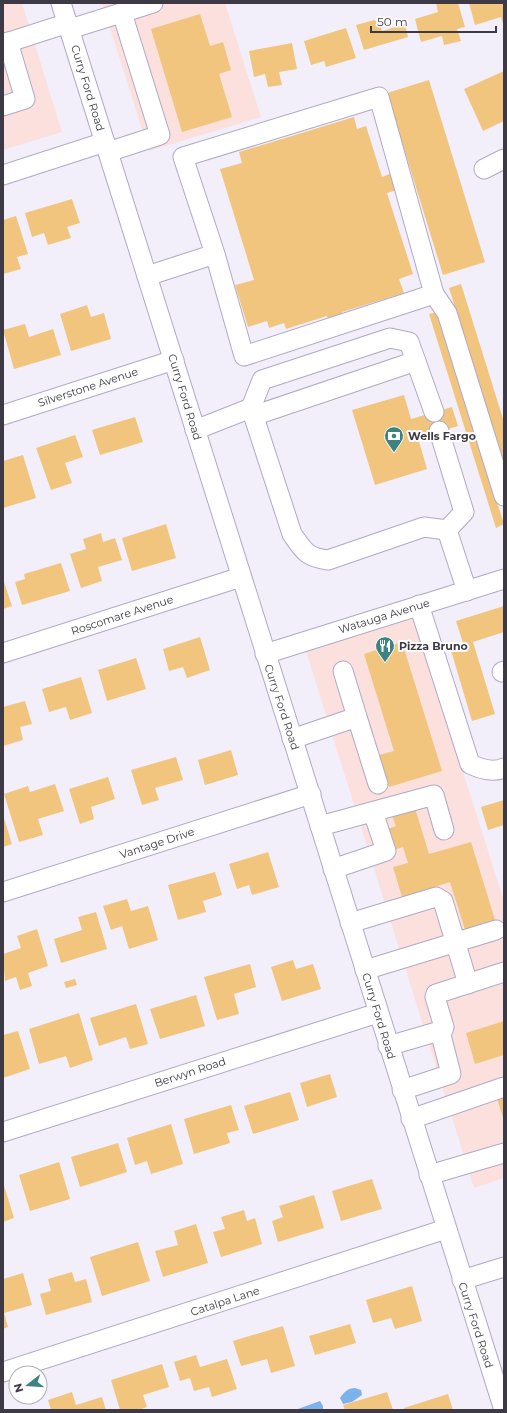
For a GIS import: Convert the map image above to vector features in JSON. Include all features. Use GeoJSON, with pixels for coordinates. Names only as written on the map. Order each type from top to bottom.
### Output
{"type":"FeatureCollection","features":[{"type":"Feature","properties":{"kind":"street","name":"Curry Ford Road"},"geometry":{"type":"LineString","coordinates":[[61,3],[265,654],[311,794],[333,869],[462,1280],[500,1384],[504,1410]]}},
{"type":"Feature","properties":{"kind":"street"},"geometry":{"type":"LineString","coordinates":[[3,106],[25,99],[10,72],[5,43],[122,13],[154,3]]}},
{"type":"Feature","properties":{"kind":"street"},"geometry":{"type":"LineString","coordinates":[[3,175],[107,147],[160,135],[122,13]]}},
{"type":"Feature","properties":{"kind":"street"},"geometry":{"type":"LineString","coordinates":[[434,294],[244,356],[215,254],[183,157],[379,97],[434,294],[447,313],[504,496]]}},
{"type":"Feature","properties":{"kind":"street"},"geometry":{"type":"LineString","coordinates":[[484,169],[504,159]]}},
{"type":"Feature","properties":{"kind":"street"},"geometry":{"type":"LineString","coordinates":[[147,276],[215,254]]}},
{"type":"Feature","properties":{"kind":"street"},"geometry":{"type":"LineString","coordinates":[[434,412],[409,342],[390,338],[262,380],[252,412],[292,534],[303,550],[314,558],[328,560],[424,527],[447,530]]}},
{"type":"Feature","properties":{"kind":"street","name":"Silverstone Avenue"},"geometry":{"type":"LineString","coordinates":[[3,415],[174,360]]}},
{"type":"Feature","properties":{"kind":"street"},"geometry":{"type":"LineString","coordinates":[[195,430],[416,361]]}},
{"type":"Feature","properties":{"kind":"street"},"geometry":{"type":"LineString","coordinates":[[439,431],[464,512],[447,530]]}},
{"type":"Feature","properties":{"kind":"street"},"geometry":{"type":"LineString","coordinates":[[447,530],[467,591]]}},
{"type":"Feature","properties":{"kind":"street","name":"Roscomare Avenue"},"geometry":{"type":"LineString","coordinates":[[3,653],[242,577]]}},
{"type":"Feature","properties":{"kind":"street","name":"Watauga Avenue"},"geometry":{"type":"LineString","coordinates":[[265,654],[504,579]]}},
{"type":"Feature","properties":{"kind":"street"},"geometry":{"type":"LineString","coordinates":[[419,605],[470,764],[481,769],[498,771],[504,768]]}},
{"type":"Feature","properties":{"kind":"street"},"geometry":{"type":"LineString","coordinates":[[342,672],[378,784]]}},
{"type":"Feature","properties":{"kind":"street"},"geometry":{"type":"LineString","coordinates":[[292,739],[356,717]]}},
{"type":"Feature","properties":{"kind":"street","name":"Vantage Drive"},"geometry":{"type":"LineString","coordinates":[[3,892],[311,794]]}},
{"type":"Feature","properties":{"kind":"street"},"geometry":{"type":"LineString","coordinates":[[320,826],[434,795],[444,830]]}},
{"type":"Feature","properties":{"kind":"street"},"geometry":{"type":"LineString","coordinates":[[333,869],[386,851],[373,812]]}},
{"type":"Feature","properties":{"kind":"street"},"geometry":{"type":"LineString","coordinates":[[350,923],[436,898],[443,901],[468,984]]}},
{"type":"Feature","properties":{"kind":"street"},"geometry":{"type":"LineString","coordinates":[[365,970],[496,930]]}},
{"type":"Feature","properties":{"kind":"street"},"geometry":{"type":"LineString","coordinates":[[388,1046],[440,1031],[444,1027],[435,997],[436,994],[504,972]]}},
{"type":"Feature","properties":{"kind":"street","name":"Berwyn Road"},"geometry":{"type":"LineString","coordinates":[[3,1132],[378,1012]]}},
{"type":"Feature","properties":{"kind":"street"},"geometry":{"type":"LineString","coordinates":[[402,1090],[451,1074],[440,1031]]}},
{"type":"Feature","properties":{"kind":"street"},"geometry":{"type":"LineString","coordinates":[[412,1119],[504,1087]]}},
{"type":"Feature","properties":{"kind":"street"},"geometry":{"type":"LineString","coordinates":[[429,1175],[504,1153]]}},
{"type":"Feature","properties":{"kind":"street","name":"Catalpa Lane"},"geometry":{"type":"LineString","coordinates":[[3,1372],[446,1229]]}},
{"type":"Feature","properties":{"kind":"street"},"geometry":{"type":"LineString","coordinates":[[462,1280],[504,1267]]}},
{"type":"Feature","properties":{"kind":"shaded area"},"geometry":{"type":"Polygon","coordinates":[[[3,3],[22,3],[62,132],[3,150],[3,3]]]}},
{"type":"Feature","properties":{"kind":"shaded area"},"geometry":{"type":"Polygon","coordinates":[[[102,3],[225,3],[261,117],[149,151],[102,3]]]}},
{"type":"Feature","properties":{"kind":"shaded area"},"geometry":{"type":"Polygon","coordinates":[[[414,618],[504,901],[504,1178],[474,1188],[306,651],[414,618]]]}},
{"type":"Feature","properties":{"kind":"water"},"geometry":{"type":"Polygon","coordinates":[[[355,1388],[361,1390],[362,1395],[352,1402],[343,1404],[340,1398],[348,1390],[355,1388]]]}},
{"type":"Feature","properties":{"kind":"water"},"geometry":{"type":"Polygon","coordinates":[[[320,1401],[323,1406],[323,1410],[295,1410],[320,1401]]]}},
{"type":"Feature","properties":{"kind":"building"},"geometry":{"type":"Polygon","coordinates":[[[436,3],[458,3],[465,27],[457,29],[461,41],[444,45],[442,36],[421,42],[415,19],[438,12],[436,3]]]}},
{"type":"Feature","properties":{"kind":"building"},"geometry":{"type":"Polygon","coordinates":[[[469,3],[504,3],[504,23],[503,24],[501,17],[475,25],[469,3]]]}},
{"type":"Feature","properties":{"kind":"building"},"geometry":{"type":"Polygon","coordinates":[[[200,14],[210,46],[223,42],[231,70],[219,74],[232,117],[182,132],[151,29],[200,14]]]}},
{"type":"Feature","properties":{"kind":"building"},"geometry":{"type":"Polygon","coordinates":[[[378,19],[382,31],[405,24],[408,37],[364,50],[356,25],[378,19]]]}},
{"type":"Feature","properties":{"kind":"building"},"geometry":{"type":"Polygon","coordinates":[[[346,28],[356,58],[326,67],[324,61],[311,65],[304,41],[346,28]]]}},
{"type":"Feature","properties":{"kind":"building"},"geometry":{"type":"Polygon","coordinates":[[[292,43],[297,69],[279,72],[282,85],[268,87],[265,74],[254,77],[249,51],[292,43]]]}},
{"type":"Feature","properties":{"kind":"building"},"geometry":{"type":"Polygon","coordinates":[[[504,71],[504,121],[483,131],[464,89],[504,71]]]}},
{"type":"Feature","properties":{"kind":"building"},"geometry":{"type":"Polygon","coordinates":[[[429,80],[485,262],[443,275],[387,93],[429,80]]]}},
{"type":"Feature","properties":{"kind":"building"},"geometry":{"type":"Polygon","coordinates":[[[354,117],[357,129],[366,126],[382,177],[392,173],[397,190],[387,193],[413,274],[399,279],[404,293],[342,312],[345,321],[330,326],[327,316],[286,329],[284,323],[269,328],[267,321],[248,327],[235,285],[254,280],[220,169],[242,163],[239,152],[354,117]]]}},
{"type":"Feature","properties":{"kind":"building"},"geometry":{"type":"Polygon","coordinates":[[[72,199],[80,223],[67,227],[71,238],[48,245],[44,233],[32,237],[25,213],[72,199]]]}},
{"type":"Feature","properties":{"kind":"building"},"geometry":{"type":"Polygon","coordinates":[[[16,216],[28,254],[17,257],[21,269],[3,274],[3,220],[16,216]]]}},
{"type":"Feature","properties":{"kind":"building"},"geometry":{"type":"Polygon","coordinates":[[[461,284],[504,422],[504,465],[449,288],[461,284]]]}},
{"type":"Feature","properties":{"kind":"building"},"geometry":{"type":"Polygon","coordinates":[[[87,305],[91,317],[104,313],[111,339],[71,351],[60,314],[87,305]]]}},
{"type":"Feature","properties":{"kind":"building"},"geometry":{"type":"Polygon","coordinates":[[[437,312],[504,524],[496,528],[429,314],[437,312]]]}},
{"type":"Feature","properties":{"kind":"building"},"geometry":{"type":"Polygon","coordinates":[[[25,324],[29,337],[53,329],[61,355],[14,369],[3,330],[25,324]]]}},
{"type":"Feature","properties":{"kind":"building","name":"Wells Fargo"},"geometry":{"type":"Polygon","coordinates":[[[404,395],[411,419],[452,407],[458,426],[418,438],[427,469],[375,485],[352,410],[404,395]]]}},
{"type":"Feature","properties":{"kind":"building"},"geometry":{"type":"Polygon","coordinates":[[[135,417],[143,442],[100,455],[92,430],[135,417]]]}},
{"type":"Feature","properties":{"kind":"building"},"geometry":{"type":"Polygon","coordinates":[[[75,435],[83,457],[65,463],[72,483],[51,490],[36,448],[75,435]]]}},
{"type":"Feature","properties":{"kind":"building"},"geometry":{"type":"Polygon","coordinates":[[[23,455],[36,498],[3,508],[3,461],[23,455]]]}},
{"type":"Feature","properties":{"kind":"building"},"geometry":{"type":"Polygon","coordinates":[[[166,524],[176,558],[132,571],[122,538],[166,524]]]}},
{"type":"Feature","properties":{"kind":"building"},"geometry":{"type":"Polygon","coordinates":[[[101,533],[103,542],[115,538],[122,560],[98,567],[102,581],[81,588],[70,554],[86,549],[83,539],[101,533]]]}},
{"type":"Feature","properties":{"kind":"building"},"geometry":{"type":"Polygon","coordinates":[[[61,563],[70,591],[22,605],[15,582],[25,579],[24,574],[61,563]]]}},
{"type":"Feature","properties":{"kind":"building"},"geometry":{"type":"Polygon","coordinates":[[[3,579],[12,606],[3,609],[3,579]]]}},
{"type":"Feature","properties":{"kind":"building"},"geometry":{"type":"Polygon","coordinates":[[[504,606],[504,632],[473,642],[495,714],[472,721],[450,647],[463,643],[456,621],[504,606]]]}},
{"type":"Feature","properties":{"kind":"building"},"geometry":{"type":"Polygon","coordinates":[[[200,637],[210,670],[187,678],[183,667],[169,671],[163,649],[200,637]]]}},
{"type":"Feature","properties":{"kind":"building"},"geometry":{"type":"Polygon","coordinates":[[[402,642],[442,771],[389,787],[379,755],[394,751],[364,654],[402,642]]]}},
{"type":"Feature","properties":{"kind":"building"},"geometry":{"type":"Polygon","coordinates":[[[136,658],[146,689],[107,701],[98,670],[136,658]]]}},
{"type":"Feature","properties":{"kind":"building"},"geometry":{"type":"Polygon","coordinates":[[[81,677],[92,713],[70,720],[66,707],[49,712],[42,689],[81,677]]]}},
{"type":"Feature","properties":{"kind":"building"},"geometry":{"type":"Polygon","coordinates":[[[25,701],[32,724],[20,727],[23,740],[3,746],[3,707],[25,701]]]}},
{"type":"Feature","properties":{"kind":"building"},"geometry":{"type":"Polygon","coordinates":[[[231,750],[238,775],[205,785],[198,760],[231,750]]]}},
{"type":"Feature","properties":{"kind":"building"},"geometry":{"type":"Polygon","coordinates":[[[176,757],[183,780],[155,788],[159,800],[142,805],[131,770],[176,757]]]}},
{"type":"Feature","properties":{"kind":"building"},"geometry":{"type":"Polygon","coordinates":[[[108,777],[115,799],[91,807],[94,819],[80,824],[69,789],[108,777]]]}},
{"type":"Feature","properties":{"kind":"building"},"geometry":{"type":"Polygon","coordinates":[[[55,784],[64,811],[38,819],[43,835],[19,842],[4,794],[28,786],[30,792],[55,784]]]}},
{"type":"Feature","properties":{"kind":"building"},"geometry":{"type":"Polygon","coordinates":[[[504,800],[504,825],[488,830],[481,807],[504,800]]]}},
{"type":"Feature","properties":{"kind":"building"},"geometry":{"type":"Polygon","coordinates":[[[415,808],[429,854],[471,842],[495,920],[465,930],[450,882],[402,897],[393,867],[408,863],[403,847],[391,851],[385,830],[396,826],[392,815],[415,808]]]}},
{"type":"Feature","properties":{"kind":"building"},"geometry":{"type":"Polygon","coordinates":[[[3,815],[12,844],[3,847],[3,815]]]}},
{"type":"Feature","properties":{"kind":"building"},"geometry":{"type":"Polygon","coordinates":[[[268,852],[279,887],[252,895],[249,885],[237,889],[229,864],[268,852]]]}},
{"type":"Feature","properties":{"kind":"building"},"geometry":{"type":"Polygon","coordinates":[[[215,872],[222,895],[203,901],[206,912],[178,920],[168,885],[215,872]]]}},
{"type":"Feature","properties":{"kind":"building"},"geometry":{"type":"Polygon","coordinates":[[[127,899],[131,911],[148,906],[158,940],[129,949],[122,926],[111,930],[103,906],[127,899]]]}},
{"type":"Feature","properties":{"kind":"building"},"geometry":{"type":"Polygon","coordinates":[[[96,912],[107,949],[61,963],[54,939],[82,930],[78,917],[96,912]]]}},
{"type":"Feature","properties":{"kind":"building"},"geometry":{"type":"Polygon","coordinates":[[[37,929],[48,966],[28,973],[32,986],[20,990],[16,977],[5,981],[3,954],[21,948],[17,936],[37,929]]]}},
{"type":"Feature","properties":{"kind":"building"},"geometry":{"type":"Polygon","coordinates":[[[293,960],[296,969],[313,964],[321,989],[282,1001],[271,967],[293,960]]]}},
{"type":"Feature","properties":{"kind":"building"},"geometry":{"type":"Polygon","coordinates":[[[250,964],[256,987],[234,994],[239,1014],[217,1020],[204,977],[250,964]]]}},
{"type":"Feature","properties":{"kind":"building"},"geometry":{"type":"Polygon","coordinates":[[[75,979],[77,985],[66,988],[64,982],[75,979]]]}},
{"type":"Feature","properties":{"kind":"building"},"geometry":{"type":"Polygon","coordinates":[[[196,995],[205,1026],[160,1039],[150,1009],[196,995]]]}},
{"type":"Feature","properties":{"kind":"building"},"geometry":{"type":"Polygon","coordinates":[[[136,1004],[148,1044],[130,1049],[126,1037],[99,1046],[90,1018],[136,1004]]]}},
{"type":"Feature","properties":{"kind":"building"},"geometry":{"type":"Polygon","coordinates":[[[79,1013],[93,1060],[70,1068],[66,1056],[39,1064],[29,1029],[79,1013]]]}},
{"type":"Feature","properties":{"kind":"building"},"geometry":{"type":"Polygon","coordinates":[[[504,1021],[504,1055],[475,1064],[466,1033],[504,1021]]]}},
{"type":"Feature","properties":{"kind":"building"},"geometry":{"type":"Polygon","coordinates":[[[18,1031],[30,1069],[3,1078],[3,1035],[18,1031]]]}},
{"type":"Feature","properties":{"kind":"building"},"geometry":{"type":"Polygon","coordinates":[[[330,1074],[337,1097],[307,1107],[300,1083],[330,1074]]]}},
{"type":"Feature","properties":{"kind":"building"},"geometry":{"type":"Polygon","coordinates":[[[290,1092],[299,1120],[253,1134],[244,1106],[290,1092]]]}},
{"type":"Feature","properties":{"kind":"building"},"geometry":{"type":"Polygon","coordinates":[[[504,1093],[504,1121],[496,1095],[504,1093]]]}},
{"type":"Feature","properties":{"kind":"building"},"geometry":{"type":"Polygon","coordinates":[[[231,1105],[239,1130],[227,1133],[230,1143],[194,1154],[184,1119],[231,1105]]]}},
{"type":"Feature","properties":{"kind":"building"},"geometry":{"type":"Polygon","coordinates":[[[171,1124],[183,1164],[151,1174],[147,1161],[135,1165],[127,1138],[171,1124]]]}},
{"type":"Feature","properties":{"kind":"building"},"geometry":{"type":"Polygon","coordinates":[[[118,1143],[127,1172],[80,1187],[71,1157],[118,1143]]]}},
{"type":"Feature","properties":{"kind":"building"},"geometry":{"type":"Polygon","coordinates":[[[59,1162],[70,1199],[30,1211],[19,1175],[59,1162]]]}},
{"type":"Feature","properties":{"kind":"building"},"geometry":{"type":"Polygon","coordinates":[[[372,1179],[382,1209],[341,1221],[332,1191],[372,1179]]]}},
{"type":"Feature","properties":{"kind":"building"},"geometry":{"type":"Polygon","coordinates":[[[3,1182],[14,1218],[3,1222],[3,1182]]]}},
{"type":"Feature","properties":{"kind":"building"},"geometry":{"type":"Polygon","coordinates":[[[314,1195],[324,1228],[278,1242],[272,1221],[283,1217],[279,1206],[314,1195]]]}},
{"type":"Feature","properties":{"kind":"building"},"geometry":{"type":"Polygon","coordinates":[[[244,1210],[247,1221],[255,1218],[262,1244],[221,1257],[213,1232],[225,1229],[221,1217],[244,1210]]]}},
{"type":"Feature","properties":{"kind":"building"},"geometry":{"type":"Polygon","coordinates":[[[196,1224],[208,1263],[163,1277],[155,1251],[178,1245],[174,1231],[196,1224]]]}},
{"type":"Feature","properties":{"kind":"building"},"geometry":{"type":"Polygon","coordinates":[[[138,1242],[150,1281],[102,1296],[90,1257],[138,1242]]]}},
{"type":"Feature","properties":{"kind":"building"},"geometry":{"type":"Polygon","coordinates":[[[72,1272],[75,1282],[86,1279],[92,1302],[46,1315],[40,1294],[51,1291],[48,1279],[72,1272]]]}},
{"type":"Feature","properties":{"kind":"building"},"geometry":{"type":"Polygon","coordinates":[[[23,1273],[32,1305],[4,1313],[8,1327],[3,1329],[3,1279],[23,1273]]]}},
{"type":"Feature","properties":{"kind":"building"},"geometry":{"type":"Polygon","coordinates":[[[412,1286],[422,1321],[395,1329],[391,1318],[373,1323],[366,1300],[412,1286]]]}},
{"type":"Feature","properties":{"kind":"building"},"geometry":{"type":"Polygon","coordinates":[[[350,1324],[356,1343],[315,1355],[309,1336],[350,1324]]]}},
{"type":"Feature","properties":{"kind":"building"},"geometry":{"type":"Polygon","coordinates":[[[283,1326],[295,1366],[271,1373],[267,1359],[241,1366],[233,1341],[283,1326]]]}},
{"type":"Feature","properties":{"kind":"building"},"geometry":{"type":"Polygon","coordinates":[[[196,1355],[200,1367],[227,1359],[237,1389],[212,1397],[209,1387],[194,1391],[190,1378],[180,1381],[174,1362],[196,1355]]]}},
{"type":"Feature","properties":{"kind":"building"},"geometry":{"type":"Polygon","coordinates":[[[162,1364],[169,1387],[143,1395],[147,1407],[138,1410],[120,1410],[111,1380],[162,1364]]]}},
{"type":"Feature","properties":{"kind":"building"},"geometry":{"type":"Polygon","coordinates":[[[72,1392],[76,1405],[102,1397],[106,1410],[51,1410],[48,1400],[72,1392]]]}},
{"type":"Feature","properties":{"kind":"building"},"geometry":{"type":"Polygon","coordinates":[[[387,1392],[393,1410],[345,1410],[343,1405],[387,1392]]]}},
{"type":"Feature","properties":{"kind":"building"},"geometry":{"type":"Polygon","coordinates":[[[448,1394],[453,1410],[404,1410],[404,1408],[448,1394]]]}},
{"type":"Feature","properties":{"kind":"place","name":"Wells Fargo"},"geometry":{"type":"Point","coordinates":[394,453]}},
{"type":"Feature","properties":{"kind":"place","name":"Pizza Bruno"},"geometry":{"type":"Point","coordinates":[385,663]}}]}
